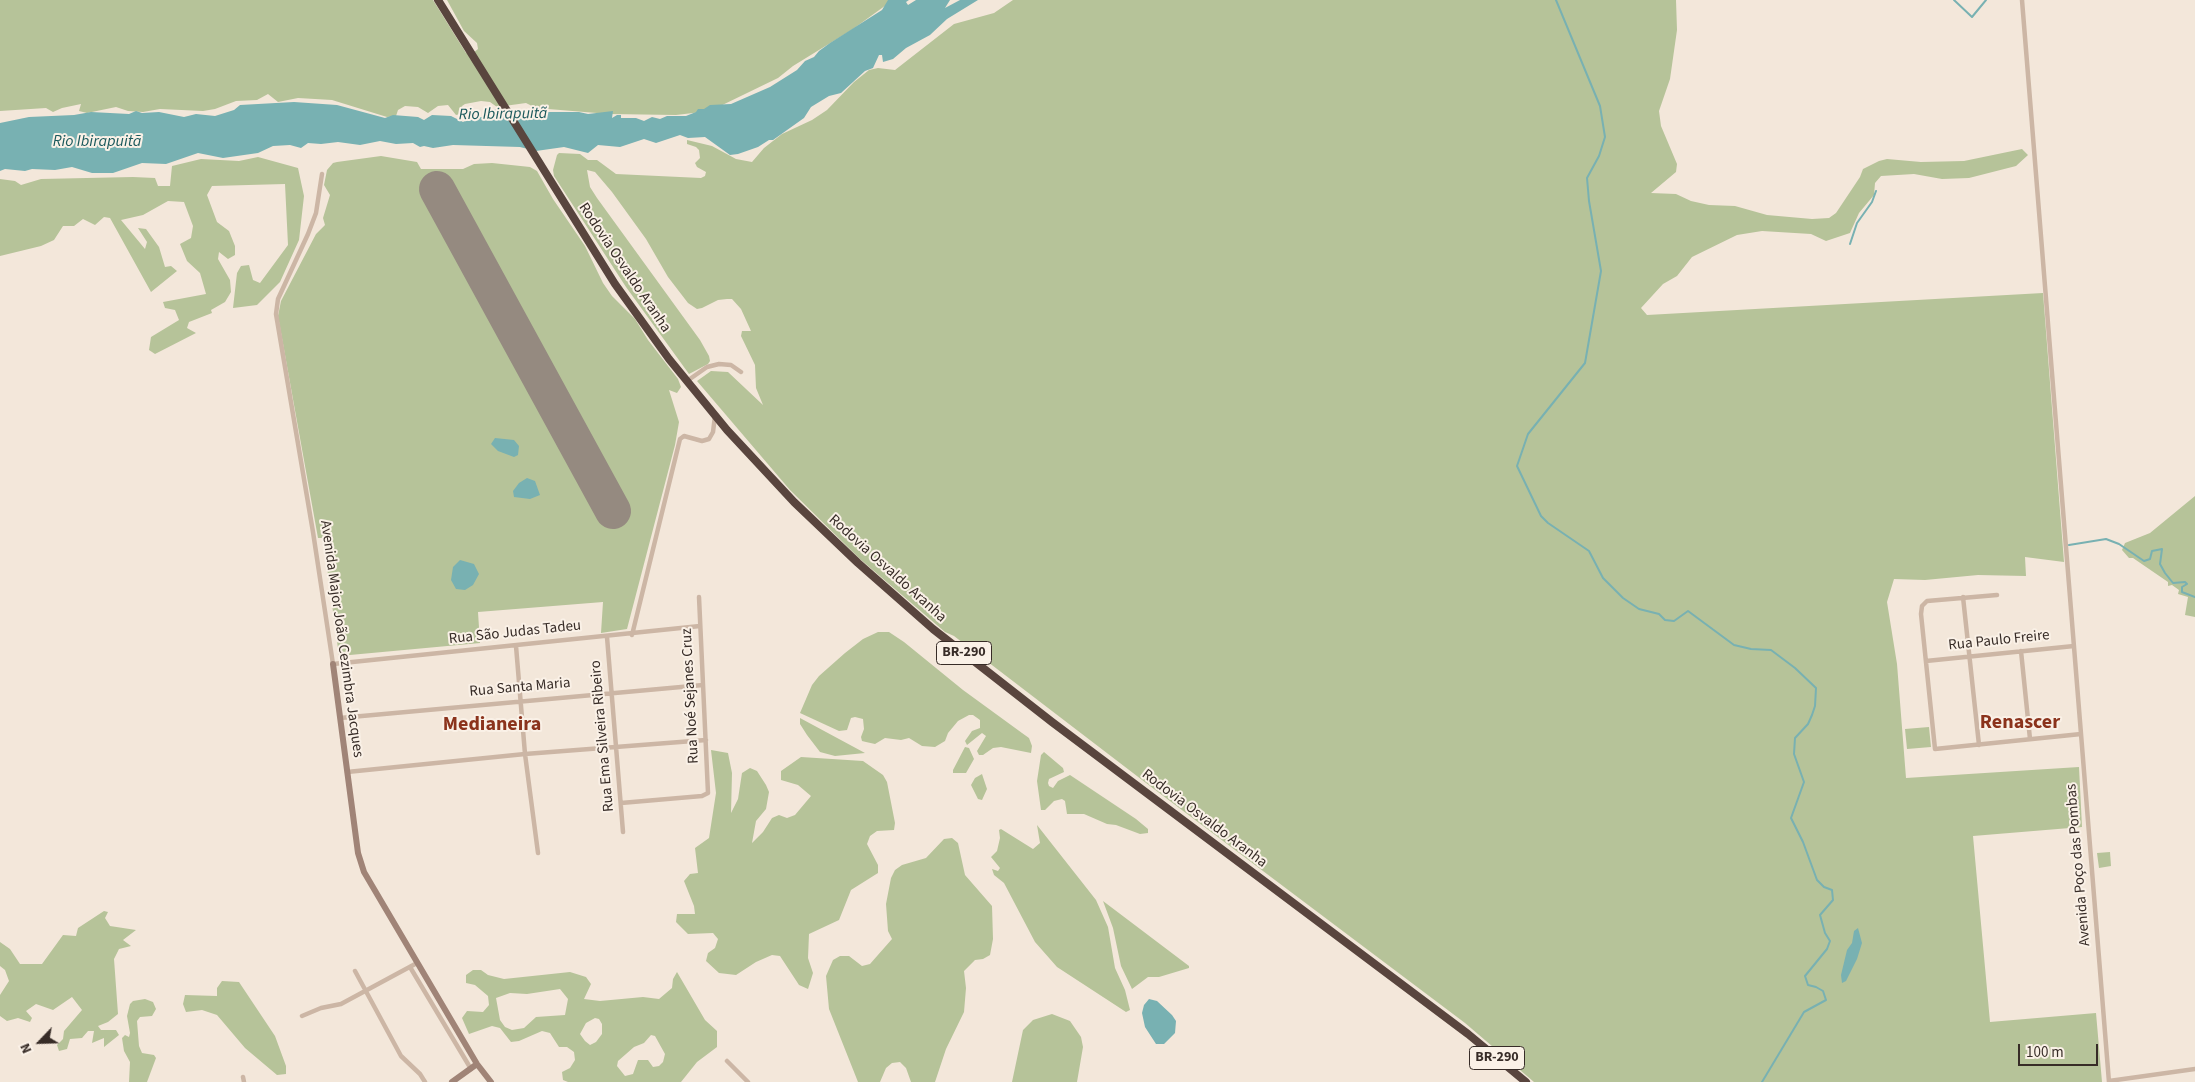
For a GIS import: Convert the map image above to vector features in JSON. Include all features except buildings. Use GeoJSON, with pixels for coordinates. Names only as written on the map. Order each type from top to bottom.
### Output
{"type":"FeatureCollection","features":[{"type":"Feature","properties":{"kind":"highway","name":"Rodovia Osvaldo Aranha"},"geometry":{"type":"LineString","coordinates":[[438,0],[615,284],[715,416],[794,502],[858,563],[933,629],[1052,722],[1468,1034],[1526,1082]]}},
{"type":"Feature","properties":{"kind":"street","name":"Avenida Poço das Pombas"},"geometry":{"type":"LineString","coordinates":[[2022,0],[2109,1081]]}},
{"type":"Feature","properties":{"kind":"street","name":"Avenida Major João Cezimbra Jacques"},"geometry":{"type":"LineString","coordinates":[[322,174],[316,213],[278,299],[276,314],[315,542],[358,853],[364,872],[417,964],[477,1064],[491,1082]]}},
{"type":"Feature","properties":{"kind":"street"},"geometry":{"type":"LineString","coordinates":[[687,381],[706,367],[719,364],[731,365],[741,372]]}},
{"type":"Feature","properties":{"kind":"street"},"geometry":{"type":"LineString","coordinates":[[632,634],[680,439],[684,436],[702,441],[709,439],[713,432],[715,416]]}},
{"type":"Feature","properties":{"kind":"street"},"geometry":{"type":"LineString","coordinates":[[1997,595],[1927,601],[1922,606],[1921,614],[1936,749],[2081,734]]}},
{"type":"Feature","properties":{"kind":"street","name":"Rua Noé Sejanes Cruz"},"geometry":{"type":"LineString","coordinates":[[621,803],[702,796],[708,793],[699,597]]}},
{"type":"Feature","properties":{"kind":"street"},"geometry":{"type":"LineString","coordinates":[[1963,597],[1979,745]]}},
{"type":"Feature","properties":{"kind":"street","name":"Rua São Judas Tadeu"},"geometry":{"type":"LineString","coordinates":[[333,664],[700,626]]}},
{"type":"Feature","properties":{"kind":"street","name":"Rua Ema Silveira Ribeiro"},"geometry":{"type":"LineString","coordinates":[[607,637],[623,832]]}},
{"type":"Feature","properties":{"kind":"street"},"geometry":{"type":"LineString","coordinates":[[516,646],[525,754],[538,853]]}},
{"type":"Feature","properties":{"kind":"street","name":"Rua Paulo Freire"},"geometry":{"type":"LineString","coordinates":[[1926,661],[2074,646]]}},
{"type":"Feature","properties":{"kind":"street"},"geometry":{"type":"LineString","coordinates":[[2021,651],[2030,739]]}},
{"type":"Feature","properties":{"kind":"street","name":"Rua Santa Maria"},"geometry":{"type":"LineString","coordinates":[[340,718],[703,684]]}},
{"type":"Feature","properties":{"kind":"street"},"geometry":{"type":"LineString","coordinates":[[347,772],[525,754],[706,740]]}},
{"type":"Feature","properties":{"kind":"street"},"geometry":{"type":"LineString","coordinates":[[302,1016],[321,1008],[341,1004],[417,964]]}},
{"type":"Feature","properties":{"kind":"street"},"geometry":{"type":"LineString","coordinates":[[410,968],[471,1069]]}},
{"type":"Feature","properties":{"kind":"street"},"geometry":{"type":"LineString","coordinates":[[354,971],[401,1056],[420,1074],[425,1082]]}},
{"type":"Feature","properties":{"kind":"street"},"geometry":{"type":"LineString","coordinates":[[727,1061],[748,1082]]}},
{"type":"Feature","properties":{"kind":"street"},"geometry":{"type":"LineString","coordinates":[[452,1082],[477,1064]]}},
{"type":"Feature","properties":{"kind":"street"},"geometry":{"type":"LineString","coordinates":[[2109,1081],[2195,1069]]}},
{"type":"Feature","properties":{"kind":"green space"},"geometry":{"type":"Polygon","coordinates":[[[0,0],[433,0],[466,53],[473,53],[478,49],[477,43],[464,31],[447,0],[893,0],[853,29],[793,66],[778,78],[710,111],[676,115],[609,114],[536,108],[526,103],[497,107],[490,102],[481,101],[465,104],[462,106],[464,113],[456,115],[448,105],[438,106],[428,113],[418,107],[405,106],[398,110],[396,116],[387,117],[332,100],[298,98],[278,102],[268,94],[257,100],[236,101],[215,109],[203,111],[160,109],[143,112],[128,111],[116,107],[87,113],[79,111],[81,104],[53,112],[46,108],[0,111],[0,0]]]}},
{"type":"Feature","properties":{"kind":"green space"},"geometry":{"type":"Polygon","coordinates":[[[1013,0],[1676,0],[1677,30],[1670,79],[1659,111],[1661,126],[1677,164],[1676,172],[1651,193],[1676,194],[1691,201],[1709,205],[1735,206],[1767,215],[1812,219],[1829,218],[1836,213],[1860,177],[1863,169],[1879,161],[1887,159],[1921,162],[1964,161],[2022,149],[2028,155],[2016,166],[1969,178],[1942,179],[1914,174],[1881,176],[1875,183],[1874,195],[1859,213],[1850,233],[1826,241],[1811,234],[1762,231],[1737,235],[1692,257],[1677,276],[1663,284],[1641,308],[1647,315],[2043,293],[2064,562],[2025,557],[2026,576],[1978,575],[1925,580],[1894,579],[1887,602],[1897,664],[1906,778],[2079,767],[2082,827],[1973,836],[1990,1022],[2096,1013],[2102,1082],[1534,1082],[1465,1023],[954,636],[945,632],[860,559],[790,490],[697,381],[711,371],[728,372],[763,405],[756,388],[755,365],[741,336],[742,331],[751,331],[741,309],[732,299],[718,300],[697,309],[688,303],[668,277],[646,239],[612,192],[595,172],[587,170],[590,187],[597,198],[700,340],[709,356],[710,361],[708,364],[689,374],[626,287],[554,176],[553,170],[557,155],[559,153],[580,154],[588,160],[597,160],[616,174],[701,178],[705,176],[706,172],[697,167],[695,163],[700,158],[699,150],[687,144],[687,140],[712,146],[736,159],[752,162],[764,148],[782,134],[812,120],[827,110],[854,82],[869,70],[878,68],[895,70],[954,24],[994,13],[1013,0]]]}},
{"type":"Feature","properties":{"kind":"green space"},"geometry":{"type":"Polygon","coordinates":[[[381,156],[417,162],[421,169],[463,169],[474,164],[492,163],[530,167],[537,171],[553,199],[585,246],[603,283],[612,296],[635,319],[648,340],[678,379],[681,387],[677,393],[669,390],[679,422],[675,445],[627,629],[601,633],[603,602],[478,612],[480,643],[339,656],[323,538],[318,538],[278,316],[281,301],[316,234],[325,225],[323,218],[330,195],[324,185],[327,170],[333,163],[381,156]]]}},
{"type":"Feature","properties":{"kind":"green space"},"geometry":{"type":"Polygon","coordinates":[[[258,157],[298,168],[304,196],[299,240],[280,282],[257,305],[233,308],[237,273],[241,266],[249,265],[253,280],[260,283],[288,245],[285,184],[212,186],[207,195],[217,222],[229,231],[235,246],[235,255],[228,259],[219,252],[218,259],[230,280],[231,292],[225,302],[211,310],[212,313],[189,322],[187,328],[196,333],[155,354],[149,350],[151,337],[179,320],[175,310],[165,308],[163,302],[206,294],[200,273],[187,261],[180,244],[191,238],[193,226],[184,202],[168,201],[143,215],[121,220],[145,249],[147,242],[138,228],[146,229],[159,247],[165,267],[171,266],[177,271],[151,292],[110,218],[104,217],[95,225],[83,219],[74,226],[63,226],[54,240],[41,246],[0,256],[0,179],[15,181],[21,185],[41,179],[133,177],[155,178],[158,186],[170,186],[172,166],[201,159],[239,161],[258,157]]]}},
{"type":"Feature","properties":{"kind":"green space"},"geometry":{"type":"Polygon","coordinates":[[[2195,496],[2195,617],[2185,615],[2188,597],[2178,594],[2179,590],[2172,585],[2168,586],[2168,582],[2133,558],[2129,558],[2122,550],[2125,543],[2150,533],[2195,496]]]}},
{"type":"Feature","properties":{"kind":"green space"},"geometry":{"type":"Polygon","coordinates":[[[878,632],[889,632],[904,642],[963,690],[1029,738],[1032,746],[1031,753],[1001,747],[993,748],[983,755],[979,755],[977,751],[986,736],[982,733],[967,745],[965,741],[972,731],[980,728],[980,720],[973,715],[958,721],[948,733],[945,741],[935,747],[922,746],[909,738],[901,740],[885,738],[875,744],[862,741],[863,719],[851,718],[847,730],[839,731],[800,713],[812,685],[819,676],[863,639],[878,632]]]}},
{"type":"Feature","properties":{"kind":"green space"},"geometry":{"type":"Polygon","coordinates":[[[800,718],[865,753],[835,756],[820,752],[800,724],[800,718]]]}},
{"type":"Feature","properties":{"kind":"green space"},"geometry":{"type":"Polygon","coordinates":[[[1929,727],[1931,747],[1907,749],[1905,729],[1929,727]]]}},
{"type":"Feature","properties":{"kind":"green space"},"geometry":{"type":"Polygon","coordinates":[[[965,747],[969,748],[974,759],[966,773],[953,773],[953,770],[965,747]]]}},
{"type":"Feature","properties":{"kind":"green space"},"geometry":{"type":"Polygon","coordinates":[[[711,750],[728,753],[732,773],[731,813],[738,799],[742,773],[750,768],[757,771],[766,785],[769,792],[766,809],[756,821],[752,843],[763,832],[772,818],[779,815],[787,818],[795,815],[811,796],[798,785],[781,780],[781,771],[801,757],[863,761],[883,775],[887,782],[895,823],[894,830],[877,831],[870,836],[867,844],[878,865],[878,873],[851,890],[839,920],[809,934],[808,958],[813,973],[808,989],[799,985],[780,956],[772,955],[756,962],[736,975],[719,973],[706,961],[708,953],[715,948],[718,939],[713,933],[688,934],[676,922],[677,914],[695,914],[694,906],[684,881],[690,874],[698,873],[695,848],[709,838],[716,793],[711,750]]]}},
{"type":"Feature","properties":{"kind":"green space"},"geometry":{"type":"Polygon","coordinates":[[[1044,752],[1063,768],[1064,772],[1049,779],[1049,786],[1053,788],[1058,781],[1070,775],[1136,819],[1148,829],[1148,833],[1140,834],[1116,825],[1107,824],[1084,814],[1067,814],[1065,801],[1062,799],[1054,801],[1045,810],[1041,810],[1037,781],[1041,755],[1044,752]]]}},
{"type":"Feature","properties":{"kind":"green space"},"geometry":{"type":"Polygon","coordinates":[[[982,774],[987,789],[982,800],[978,799],[971,785],[975,778],[982,774]]]}},
{"type":"Feature","properties":{"kind":"green space"},"geometry":{"type":"Polygon","coordinates":[[[1037,825],[1096,900],[1108,927],[1115,968],[1125,990],[1130,1010],[1126,1012],[1057,967],[1035,942],[1004,883],[994,875],[992,869],[998,871],[1000,868],[991,857],[997,851],[1000,838],[999,830],[1001,829],[1033,849],[1040,843],[1037,825]]]}},
{"type":"Feature","properties":{"kind":"green space"},"geometry":{"type":"Polygon","coordinates":[[[952,838],[958,843],[965,875],[992,906],[993,939],[990,955],[983,959],[975,960],[964,971],[966,988],[964,1012],[946,1049],[935,1082],[911,1082],[906,1068],[900,1062],[892,1063],[886,1068],[880,1082],[858,1082],[829,1009],[826,976],[833,960],[840,956],[849,956],[862,966],[870,964],[892,939],[888,931],[886,904],[891,878],[895,870],[902,865],[926,858],[944,839],[952,838]]]}},
{"type":"Feature","properties":{"kind":"green space"},"geometry":{"type":"Polygon","coordinates":[[[2110,852],[2111,866],[2099,868],[2097,853],[2110,852]]]}},
{"type":"Feature","properties":{"kind":"green space"},"geometry":{"type":"Polygon","coordinates":[[[1103,901],[1189,966],[1189,968],[1159,977],[1148,977],[1132,989],[1121,966],[1113,928],[1103,901]]]}},
{"type":"Feature","properties":{"kind":"green space"},"geometry":{"type":"Polygon","coordinates":[[[104,911],[108,912],[105,918],[110,926],[136,930],[123,940],[131,946],[119,949],[114,959],[118,1014],[108,1022],[98,1026],[101,1030],[116,1030],[119,1035],[104,1047],[104,1038],[92,1043],[94,1031],[88,1031],[82,1038],[70,1039],[67,1049],[59,1051],[57,1045],[63,1039],[64,1031],[82,1010],[72,997],[53,1010],[36,1004],[26,1011],[32,1018],[30,1022],[18,1018],[7,1021],[0,1016],[0,995],[9,981],[5,970],[0,966],[0,942],[10,949],[20,964],[42,964],[63,935],[76,936],[78,928],[104,911]]]}},
{"type":"Feature","properties":{"kind":"green space"},"geometry":{"type":"Polygon","coordinates":[[[473,970],[481,970],[488,975],[504,979],[570,972],[586,977],[591,984],[584,999],[600,1001],[643,997],[659,999],[672,988],[673,979],[677,972],[705,1020],[717,1031],[717,1047],[697,1062],[681,1082],[568,1082],[563,1080],[562,1072],[570,1068],[575,1060],[574,1052],[567,1047],[559,1047],[550,1033],[542,1031],[519,1041],[511,1042],[500,1028],[492,1026],[469,1034],[462,1018],[467,1011],[483,1012],[489,1005],[488,996],[475,985],[466,983],[466,975],[473,970]],[[560,989],[527,994],[510,993],[496,998],[500,1020],[505,1027],[512,1030],[524,1028],[536,1017],[565,1015],[568,999],[560,989]],[[595,1018],[586,1023],[580,1034],[590,1045],[596,1042],[602,1034],[602,1024],[599,1019],[595,1018]],[[651,1035],[644,1043],[634,1047],[618,1061],[617,1066],[625,1076],[633,1074],[638,1060],[648,1060],[653,1067],[659,1066],[663,1062],[665,1054],[655,1036],[651,1035]]]}},
{"type":"Feature","properties":{"kind":"green space"},"geometry":{"type":"Polygon","coordinates":[[[222,981],[239,982],[275,1036],[286,1066],[286,1074],[277,1075],[245,1048],[217,1015],[202,1010],[186,1012],[183,1004],[185,995],[217,996],[217,988],[222,981]]]}},
{"type":"Feature","properties":{"kind":"green space"},"geometry":{"type":"Polygon","coordinates":[[[145,999],[153,1002],[156,1009],[152,1016],[140,1017],[137,1021],[139,1046],[142,1053],[154,1055],[156,1058],[147,1082],[129,1082],[130,1062],[124,1051],[122,1038],[125,1035],[129,1037],[130,1033],[127,1016],[130,1004],[133,1001],[145,999]]]}},
{"type":"Feature","properties":{"kind":"green space"},"geometry":{"type":"Polygon","coordinates":[[[1052,1014],[1070,1021],[1081,1037],[1083,1047],[1077,1082],[1012,1082],[1023,1030],[1033,1020],[1052,1014]]]}},
{"type":"Feature","properties":{"kind":"water","name":"Rio Ibirapuitã"},"geometry":{"type":"Polygon","coordinates":[[[888,0],[909,0],[906,2],[908,5],[916,0],[950,0],[945,8],[960,0],[978,0],[947,19],[930,35],[906,48],[893,59],[883,62],[882,55],[879,55],[873,68],[865,71],[841,93],[829,96],[811,107],[804,118],[773,140],[738,154],[730,155],[705,137],[688,138],[680,135],[656,143],[644,139],[620,147],[598,145],[588,153],[564,147],[536,151],[520,147],[453,145],[433,148],[420,147],[413,143],[396,144],[380,141],[360,145],[338,142],[308,143],[301,148],[290,145],[273,146],[258,153],[223,158],[198,153],[166,164],[142,163],[113,173],[92,173],[72,167],[55,170],[32,169],[25,171],[5,169],[0,171],[0,123],[29,117],[74,115],[91,112],[129,114],[136,111],[142,113],[159,112],[184,117],[196,114],[215,116],[234,110],[240,105],[294,102],[337,105],[385,118],[393,115],[418,117],[424,120],[432,115],[451,116],[463,122],[472,117],[483,117],[488,109],[523,112],[535,109],[546,112],[579,112],[588,114],[613,111],[612,118],[621,115],[621,118],[636,118],[644,121],[652,117],[660,119],[667,116],[686,116],[710,105],[731,104],[770,87],[797,70],[805,61],[814,57],[830,43],[882,10],[888,0]]]}},
{"type":"Feature","properties":{"kind":"water"},"geometry":{"type":"Polygon","coordinates":[[[495,438],[514,440],[519,446],[518,455],[514,457],[498,451],[491,444],[495,438]]]}},
{"type":"Feature","properties":{"kind":"water"},"geometry":{"type":"Polygon","coordinates":[[[527,478],[535,481],[540,495],[530,499],[514,497],[513,491],[519,483],[527,478]]]}},
{"type":"Feature","properties":{"kind":"water"},"geometry":{"type":"Polygon","coordinates":[[[460,560],[474,564],[479,574],[473,585],[465,590],[456,589],[451,580],[453,567],[460,560]]]}},
{"type":"Feature","properties":{"kind":"water"},"geometry":{"type":"Polygon","coordinates":[[[1858,928],[1862,943],[1857,959],[1846,981],[1842,983],[1841,975],[1847,950],[1852,943],[1854,931],[1858,928]]]}},
{"type":"Feature","properties":{"kind":"water"},"geometry":{"type":"Polygon","coordinates":[[[1149,999],[1157,1001],[1176,1021],[1175,1033],[1164,1044],[1156,1044],[1145,1027],[1142,1013],[1144,1005],[1149,999]]]}},
{"type":"Feature","properties":{"kind":"waterway"},"geometry":{"type":"LineString","coordinates":[[1556,0],[1600,106],[1605,137],[1599,156],[1587,178],[1601,271],[1585,363],[1528,434],[1517,466],[1541,516],[1548,523],[1589,551],[1603,578],[1623,598],[1639,609],[1659,614],[1665,620],[1674,621],[1688,611],[1734,645],[1751,649],[1771,650],[1795,668],[1816,688],[1815,706],[1812,715],[1808,724],[1795,738],[1794,754],[1804,782],[1791,818],[1803,842],[1817,880],[1824,887],[1832,890],[1833,900],[1820,915],[1825,933],[1830,941],[1827,949],[1805,976],[1808,985],[1823,991],[1826,1000],[1804,1012],[1762,1082]]}},
{"type":"Feature","properties":{"kind":"waterway"},"geometry":{"type":"LineString","coordinates":[[1954,0],[1972,17],[1986,0]]}},
{"type":"Feature","properties":{"kind":"waterway"},"geometry":{"type":"LineString","coordinates":[[1850,244],[1857,223],[1872,202],[1876,191]]}},
{"type":"Feature","properties":{"kind":"waterway"},"geometry":{"type":"LineString","coordinates":[[2069,545],[2106,539],[2119,544],[2144,561],[2150,559],[2152,551],[2162,549],[2160,564],[2165,573],[2173,583],[2185,582],[2187,584],[2182,587],[2182,592],[2195,597]]}},
{"type":"Feature","properties":{"kind":"runway"},"geometry":{"type":"LineString","coordinates":[[437,189],[613,511]]}},
{"type":"Feature","properties":{"kind":"district","name":"Renascer"},"geometry":{"type":"Point","coordinates":[2020,724]}},
{"type":"Feature","properties":{"kind":"district","name":"Medianeira"},"geometry":{"type":"Point","coordinates":[492,726]}}]}
